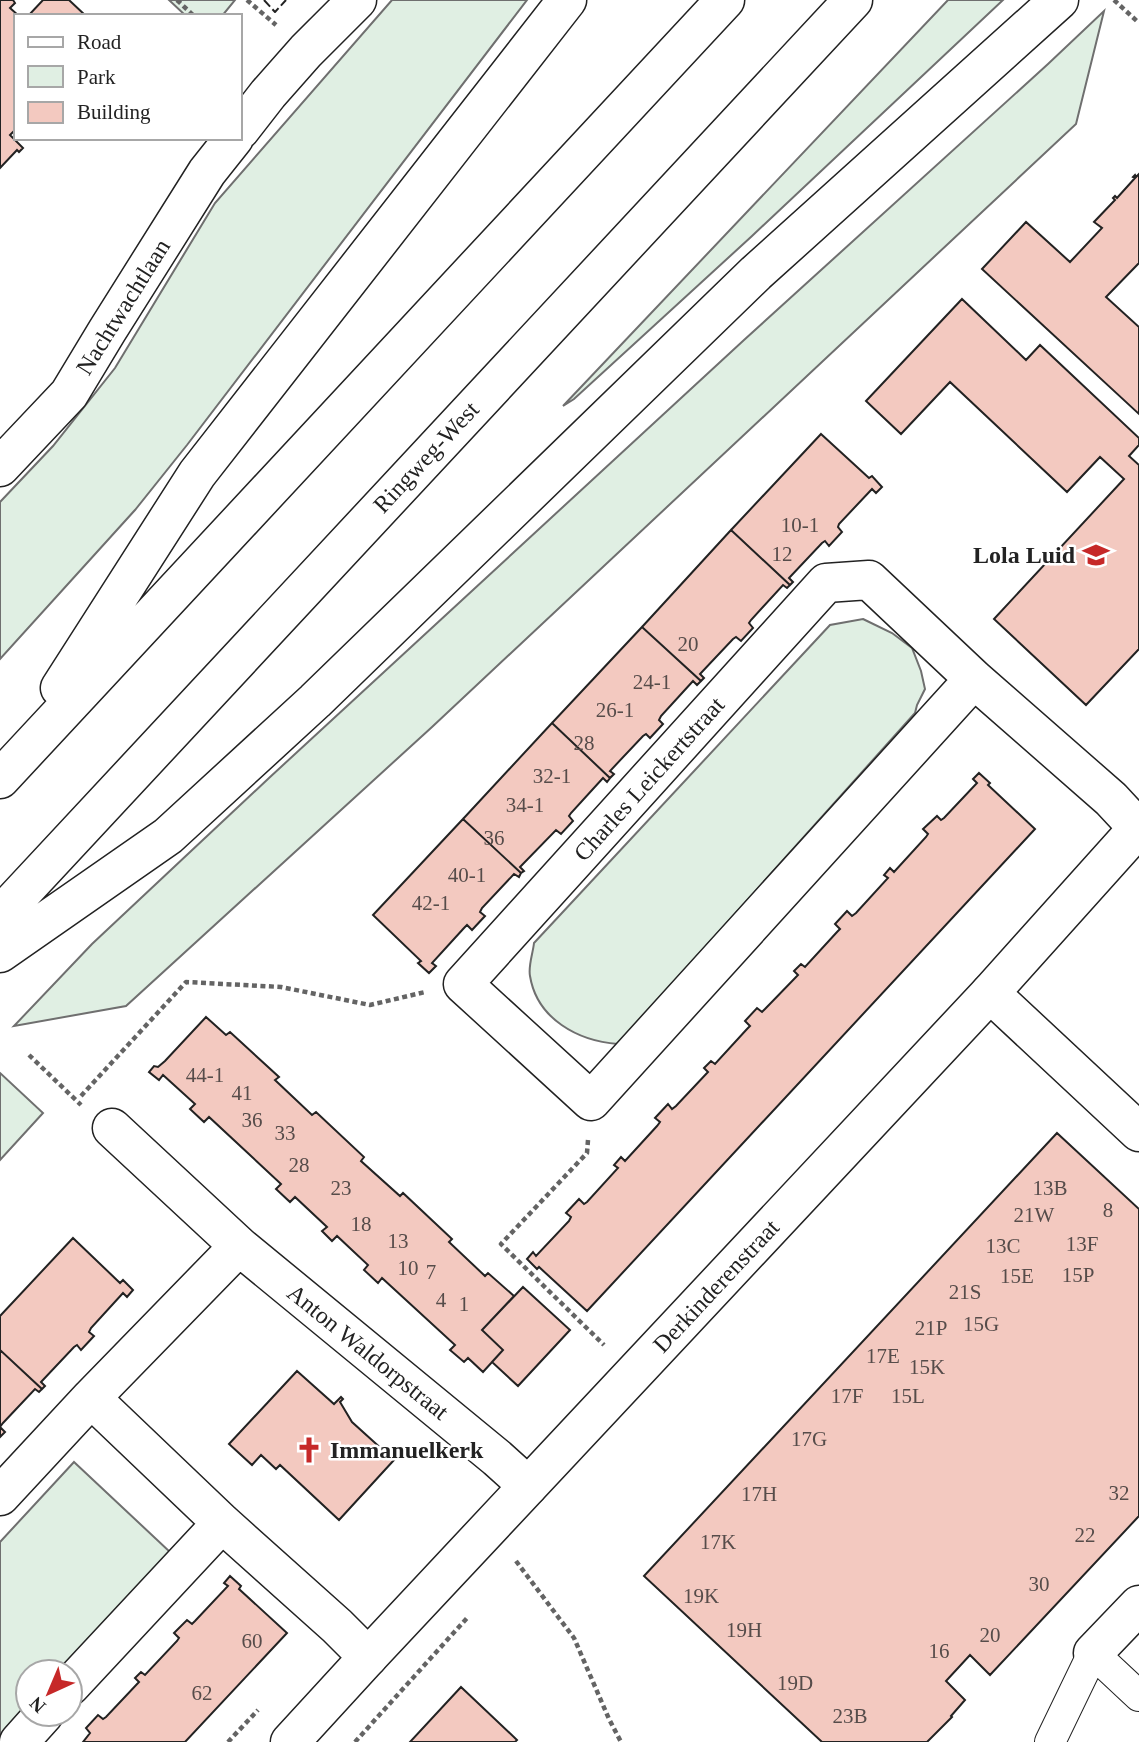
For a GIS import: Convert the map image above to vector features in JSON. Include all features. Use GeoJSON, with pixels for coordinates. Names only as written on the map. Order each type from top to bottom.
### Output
{"type":"FeatureCollection","features":[{"type":"Feature","properties":{"kind":"main road"},"geometry":{"type":"LineString","coordinates":[[242,127],[306,51],[357,0]]}},
{"type":"Feature","properties":{"kind":"main road"},"geometry":{"type":"LineString","coordinates":[[4,775],[197,474],[567,0]]}},
{"type":"Feature","properties":{"kind":"main road"},"geometry":{"type":"LineString","coordinates":[[4,775],[724,0]]}},
{"type":"Feature","properties":{"kind":"main road","name":"Ringweg-West"},"geometry":{"type":"LineString","coordinates":[[0,916],[853,0]]}},
{"type":"Feature","properties":{"kind":"main road"},"geometry":{"type":"LineString","coordinates":[[0,953],[168,835],[315,701],[756,273],[1059,0]]}},
{"type":"Feature","properties":{"kind":"main road","name":"Nachtwachtlaan"},"geometry":{"type":"LineString","coordinates":[[0,467],[69,394],[207,172],[232,140]]}},
{"type":"Feature","properties":{"kind":"main road","name":"Charles Leickertstraat"},"geometry":{"type":"LineString","coordinates":[[464,984],[826,583],[869,580],[974,679],[1111,799],[1138,828]]}},
{"type":"Feature","properties":{"kind":"main road"},"geometry":{"type":"LineString","coordinates":[[464,984],[591,1101],[974,679]]}},
{"type":"Feature","properties":{"kind":"main road","name":"Derkinderenstraat"},"geometry":{"type":"LineString","coordinates":[[290,1742],[989,993],[1138,828]]}},
{"type":"Feature","properties":{"kind":"main road"},"geometry":{"type":"LineString","coordinates":[[989,993],[1139,1132]]}},
{"type":"Feature","properties":{"kind":"main road","name":"Anton Waldorpstraat"},"geometry":{"type":"LineString","coordinates":[[112,1128],[239,1246],[528,1486]]}},
{"type":"Feature","properties":{"kind":"main road"},"geometry":{"type":"LineString","coordinates":[[0,1496],[239,1246]]}},
{"type":"Feature","properties":{"kind":"main road"},"geometry":{"type":"LineString","coordinates":[[91,1398],[368,1657]]}},
{"type":"Feature","properties":{"kind":"main road"},"geometry":{"type":"LineString","coordinates":[[84,1671],[222,1523]]}},
{"type":"Feature","properties":{"kind":"main road"},"geometry":{"type":"LineString","coordinates":[[1093,1653],[1139,1605]]}},
{"type":"Feature","properties":{"kind":"main road"},"geometry":{"type":"LineString","coordinates":[[19,1742],[32,1728]]}},
{"type":"Feature","properties":{"kind":"street"},"geometry":{"type":"LineString","coordinates":[[1050,1742],[1093,1653],[1139,1696]]}},
{"type":"Feature","properties":{"kind":"path"},"geometry":{"type":"LineString","coordinates":[[177,0],[192,14]]}},
{"type":"Feature","properties":{"kind":"path"},"geometry":{"type":"LineString","coordinates":[[1114,0],[1139,23]]}},
{"type":"Feature","properties":{"kind":"path"},"geometry":{"type":"LineString","coordinates":[[77,1101],[186,982],[281,987],[370,1004],[464,984]]}},
{"type":"Feature","properties":{"kind":"path"},"geometry":{"type":"LineString","coordinates":[[29,1055],[96,1119],[112,1128]]}},
{"type":"Feature","properties":{"kind":"path"},"geometry":{"type":"LineString","coordinates":[[591,1101],[586,1153],[501,1244],[633,1376]]}},
{"type":"Feature","properties":{"kind":"path"},"geometry":{"type":"LineString","coordinates":[[490,1527],[574,1638],[621,1742]]}},
{"type":"Feature","properties":{"kind":"green space"},"geometry":{"type":"Polygon","coordinates":[[[169,0],[235,0],[224,14],[184,14],[169,0]]]}},
{"type":"Feature","properties":{"kind":"green space"},"geometry":{"type":"Polygon","coordinates":[[[392,0],[527,0],[187,445],[135,510],[0,659],[0,502],[53,446],[115,368],[215,203],[392,0]]]}},
{"type":"Feature","properties":{"kind":"green space"},"geometry":{"type":"Polygon","coordinates":[[[948,0],[1003,0],[752,236],[574,399],[563,406],[948,0]]]}},
{"type":"Feature","properties":{"kind":"green space"},"geometry":{"type":"Polygon","coordinates":[[[1104,11],[1076,124],[432,727],[126,1006],[14,1026],[92,944],[269,778],[1104,11]]]}},
{"type":"Feature","properties":{"kind":"green space"},"geometry":{"type":"Polygon","coordinates":[[[863,619],[892,633],[912,648],[925,689],[915,713],[618,1044],[574,1033],[550,1016],[534,991],[530,964],[534,943],[830,625],[863,619]]]}},
{"type":"Feature","properties":{"kind":"green space"},"geometry":{"type":"Polygon","coordinates":[[[0,1073],[43,1113],[0,1160],[0,1073]]]}},
{"type":"Feature","properties":{"kind":"green space"},"geometry":{"type":"Polygon","coordinates":[[[74,1462],[170,1552],[72,1658],[14,1658],[14,1720],[0,1735],[0,1542],[74,1462]]]}},
{"type":"Feature","properties":{"kind":"building"},"geometry":{"type":"Polygon","coordinates":[[[0,0],[13,0],[15,3],[10,8],[17,14],[14,14],[14,131],[10,135],[23,148],[19,152],[17,150],[0,168],[0,0]]]}},
{"type":"Feature","properties":{"kind":"building"},"geometry":{"type":"Polygon","coordinates":[[[43,0],[69,0],[84,14],[30,14],[43,0]]]}},
{"type":"Feature","properties":{"kind":"building"},"geometry":{"type":"Polygon","coordinates":[[[1139,174],[1139,263],[1106,297],[1139,327],[1139,414],[982,269],[1026,222],[1070,262],[1102,228],[1094,222],[1115,200],[1113,198],[1117,198],[1135,178],[1133,177],[1139,174]]]}},
{"type":"Feature","properties":{"kind":"building","name":"Lola Luid"},"geometry":{"type":"Polygon","coordinates":[[[962,299],[1026,360],[1040,345],[1139,438],[1139,445],[1129,456],[1139,465],[1139,649],[1086,705],[994,619],[1124,479],[1100,457],[1067,492],[950,382],[901,434],[866,401],[962,299]]]}},
{"type":"Feature","properties":{"kind":"building"},"geometry":{"type":"Polygon","coordinates":[[[821,434],[882,487],[876,493],[872,489],[839,524],[842,532],[829,546],[825,541],[822,543],[789,578],[793,582],[790,585],[731,530],[821,434]]]}},
{"type":"Feature","properties":{"kind":"building"},"geometry":{"type":"Polygon","coordinates":[[[731,530],[790,585],[787,588],[783,585],[751,620],[749,623],[753,628],[741,641],[736,637],[733,639],[700,674],[704,678],[701,681],[642,627],[731,530]]]}},
{"type":"Feature","properties":{"kind":"building"},"geometry":{"type":"Polygon","coordinates":[[[642,627],[701,681],[697,685],[693,681],[661,716],[659,720],[663,724],[650,738],[646,734],[643,736],[610,771],[614,774],[610,778],[552,723],[642,627]]]}},
{"type":"Feature","properties":{"kind":"building"},"geometry":{"type":"Polygon","coordinates":[[[552,723],[610,778],[607,782],[603,778],[571,813],[569,816],[573,821],[561,834],[556,830],[520,867],[524,871],[521,873],[463,819],[552,723]]]}},
{"type":"Feature","properties":{"kind":"building"},"geometry":{"type":"Polygon","coordinates":[[[979,773],[990,783],[988,785],[1035,829],[587,1311],[527,1259],[533,1252],[536,1256],[569,1221],[571,1217],[566,1213],[579,1199],[584,1204],[587,1202],[618,1168],[614,1165],[621,1157],[625,1161],[657,1126],[660,1122],[655,1118],[668,1104],[672,1109],[676,1106],[708,1072],[704,1068],[711,1061],[715,1064],[750,1026],[745,1021],[757,1008],[762,1012],[798,975],[794,971],[801,964],[805,967],[840,929],[835,924],[847,911],[852,916],[856,913],[888,878],[884,875],[890,868],[894,872],[926,837],[928,834],[923,829],[937,816],[941,820],[944,818],[977,783],[973,779],[979,773]]]}},
{"type":"Feature","properties":{"kind":"building"},"geometry":{"type":"Polygon","coordinates":[[[463,819],[521,873],[519,877],[514,874],[482,908],[480,912],[485,916],[472,930],[467,925],[464,928],[432,963],[436,966],[429,973],[418,963],[421,961],[373,915],[463,819]]]}},
{"type":"Feature","properties":{"kind":"building"},"geometry":{"type":"Polygon","coordinates":[[[206,1017],[226,1035],[230,1032],[279,1077],[275,1080],[312,1115],[316,1112],[364,1157],[361,1161],[400,1196],[403,1193],[452,1239],[449,1242],[485,1276],[488,1273],[514,1296],[482,1330],[503,1350],[483,1372],[468,1358],[464,1362],[450,1350],[455,1345],[382,1278],[378,1283],[364,1270],[368,1265],[337,1236],[332,1241],[322,1231],[327,1227],[295,1197],[290,1202],[276,1189],[281,1184],[209,1117],[204,1122],[190,1109],[195,1104],[163,1075],[159,1080],[149,1072],[154,1066],[158,1067],[165,1061],[206,1017]]]}},
{"type":"Feature","properties":{"kind":"building"},"geometry":{"type":"Polygon","coordinates":[[[1057,1133],[1139,1209],[1139,1516],[990,1675],[970,1655],[946,1681],[965,1700],[927,1742],[822,1742],[644,1576],[1057,1133]]]}},
{"type":"Feature","properties":{"kind":"building"},"geometry":{"type":"Polygon","coordinates":[[[73,1238],[120,1283],[123,1280],[133,1290],[127,1297],[123,1293],[91,1328],[89,1332],[94,1336],[81,1350],[77,1345],[74,1347],[41,1382],[45,1386],[42,1389],[0,1350],[0,1316],[73,1238]]]}},
{"type":"Feature","properties":{"kind":"building"},"geometry":{"type":"Polygon","coordinates":[[[523,1287],[570,1330],[518,1386],[492,1362],[503,1350],[482,1330],[523,1287]]]}},
{"type":"Feature","properties":{"kind":"building"},"geometry":{"type":"Polygon","coordinates":[[[0,1350],[42,1389],[39,1392],[35,1389],[0,1427],[0,1350]]]}},
{"type":"Feature","properties":{"kind":"building","name":"Immanuelkerk"},"geometry":{"type":"Polygon","coordinates":[[[297,1371],[334,1404],[341,1397],[343,1399],[340,1402],[352,1422],[394,1460],[339,1520],[280,1465],[276,1469],[261,1455],[252,1465],[229,1444],[297,1371]]]}},
{"type":"Feature","properties":{"kind":"building"},"geometry":{"type":"Polygon","coordinates":[[[230,1576],[241,1586],[239,1589],[287,1633],[185,1742],[83,1742],[90,1733],[86,1728],[98,1715],[103,1719],[106,1717],[139,1682],[135,1678],[141,1672],[145,1675],[177,1641],[179,1638],[174,1633],[187,1620],[192,1624],[228,1586],[224,1583],[230,1576]]]}},
{"type":"Feature","properties":{"kind":"building"},"geometry":{"type":"Polygon","coordinates":[[[461,1687],[517,1740],[410,1742],[461,1687]]]}},
{"type":"Feature","properties":{"kind":"fence"},"geometry":{"type":"LineString","coordinates":[[264,0],[275,12],[286,0]]}},
{"type":"Feature","properties":{"kind":"place","name":"Lola Luid"},"geometry":{"type":"Point","coordinates":[1096,555]}},
{"type":"Feature","properties":{"kind":"place","name":"Immanuelkerk"},"geometry":{"type":"Point","coordinates":[309,1450]}}]}
